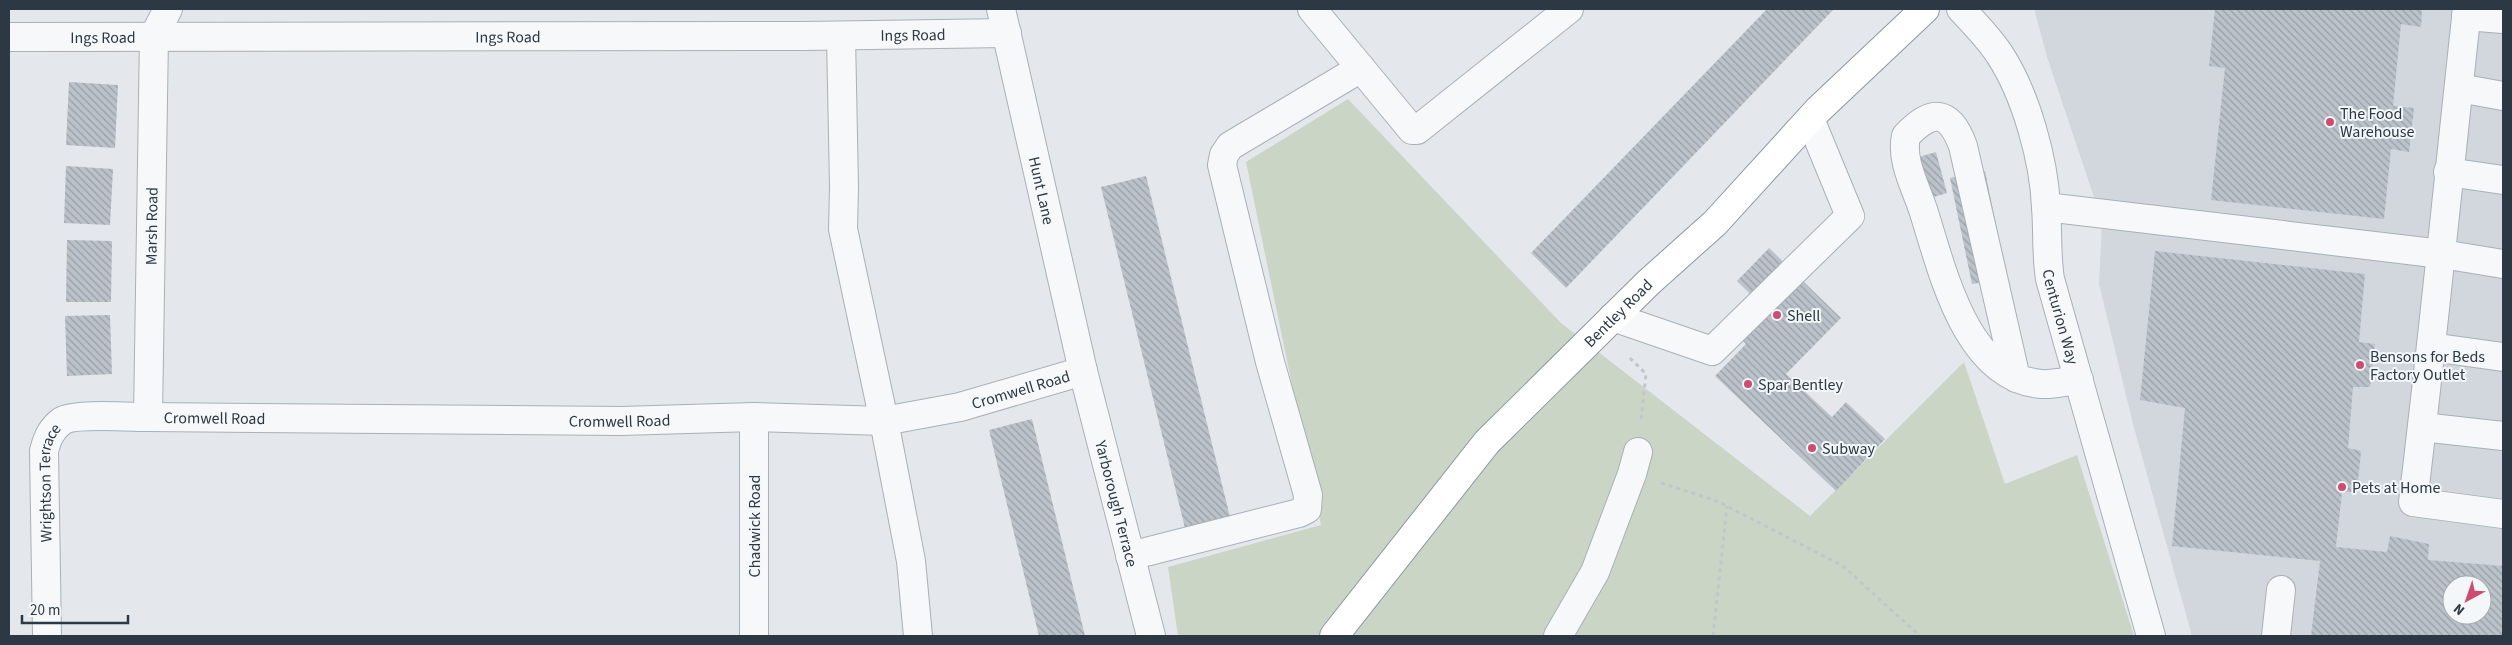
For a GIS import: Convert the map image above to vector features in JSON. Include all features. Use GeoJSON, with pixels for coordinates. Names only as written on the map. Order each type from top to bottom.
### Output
{"type":"FeatureCollection","features":[{"type":"Feature","properties":{"kind":"highway","name":"Bentley Road"},"geometry":{"type":"LineString","coordinates":[[1334,636],[1487,442],[1607,324],[1715,223],[1810,119],[1924,9]]}},
{"type":"Feature","properties":{"kind":"street"},"geometry":{"type":"LineString","coordinates":[[154,36],[168,9]]}},
{"type":"Feature","properties":{"kind":"street"},"geometry":{"type":"LineString","coordinates":[[1312,9],[1412,130],[1417,130],[1569,9]]}},
{"type":"Feature","properties":{"kind":"street","name":"Centurion Way"},"geometry":{"type":"LineString","coordinates":[[1961,9],[2000,55],[2014,83],[2041,161],[2046,207],[2046,254],[2050,279],[2151,636]]}},
{"type":"Feature","properties":{"kind":"street"},"geometry":{"type":"LineString","coordinates":[[2503,19],[2467,13],[2448,172],[2442,254],[2412,502],[2503,514]]}},
{"type":"Feature","properties":{"kind":"street","name":"Ings Road"},"geometry":{"type":"LineString","coordinates":[[9,37],[841,36],[1004,15]]}},
{"type":"Feature","properties":{"kind":"street","name":"Hunt Lane"},"geometry":{"type":"LineString","coordinates":[[1004,15],[1083,371]]}},
{"type":"Feature","properties":{"kind":"street","name":"Marsh Road"},"geometry":{"type":"LineString","coordinates":[[148,417],[154,36]]}},
{"type":"Feature","properties":{"kind":"street"},"geometry":{"type":"LineString","coordinates":[[841,36],[843,229],[884,421],[910,561],[918,636]]}},
{"type":"Feature","properties":{"kind":"street"},"geometry":{"type":"LineString","coordinates":[[1130,556],[1299,513],[1307,509],[1308,495],[1270,362],[1222,165],[1224,154],[1230,146],[1361,68]]}},
{"type":"Feature","properties":{"kind":"street"},"geometry":{"type":"LineString","coordinates":[[2458,88],[2503,96]]}},
{"type":"Feature","properties":{"kind":"street"},"geometry":{"type":"LineString","coordinates":[[2016,378],[1963,146],[1957,131],[1945,118],[1934,116],[1926,118],[1906,136],[1905,158],[1925,214],[1946,285],[1971,336],[1992,361],[2016,378],[2041,384],[2079,380]]}},
{"type":"Feature","properties":{"kind":"street"},"geometry":{"type":"LineString","coordinates":[[1607,324],[1712,351],[1850,216],[1810,119]]}},
{"type":"Feature","properties":{"kind":"street"},"geometry":{"type":"LineString","coordinates":[[2448,172],[2503,180]]}},
{"type":"Feature","properties":{"kind":"street"},"geometry":{"type":"LineString","coordinates":[[2046,207],[2442,254],[2503,264]]}},
{"type":"Feature","properties":{"kind":"street"},"geometry":{"type":"LineString","coordinates":[[2431,347],[2503,357]]}},
{"type":"Feature","properties":{"kind":"street","name":"Cromwell Road"},"geometry":{"type":"LineString","coordinates":[[148,417],[621,421],[754,417],[884,421],[960,407],[1083,371]]}},
{"type":"Feature","properties":{"kind":"street","name":"Yarborough Terrace"},"geometry":{"type":"LineString","coordinates":[[1083,371],[1151,636]]}},
{"type":"Feature","properties":{"kind":"street","name":"Wrightson Terrace"},"geometry":{"type":"LineString","coordinates":[[47,636],[44,451],[47,437],[63,420],[77,417],[148,417]]}},
{"type":"Feature","properties":{"kind":"street","name":"Chadwick Road"},"geometry":{"type":"LineString","coordinates":[[754,417],[754,636]]}},
{"type":"Feature","properties":{"kind":"street"},"geometry":{"type":"LineString","coordinates":[[2422,426],[2503,436]]}},
{"type":"Feature","properties":{"kind":"street"},"geometry":{"type":"LineString","coordinates":[[1558,636],[1595,572],[1635,463]]}},
{"type":"Feature","properties":{"kind":"street"},"geometry":{"type":"LineString","coordinates":[[2276,636],[2282,590]]}},
{"type":"Feature","properties":{"kind":"path"},"geometry":{"type":"LineString","coordinates":[[1607,324],[1646,374],[1635,463],[1727,506],[1843,566],[1920,636]]}},
{"type":"Feature","properties":{"kind":"path"},"geometry":{"type":"LineString","coordinates":[[1714,636],[1727,506]]}},
{"type":"Feature","properties":{"kind":"shaded area"},"geometry":{"type":"Polygon","coordinates":[[[2034,9],[2503,9],[2503,636],[2192,636],[2133,424],[2099,284],[2102,221],[2048,60],[2034,9]]]}},
{"type":"Feature","properties":{"kind":"green space"},"geometry":{"type":"Polygon","coordinates":[[[1348,99],[1561,323],[1810,516],[1964,362],[2005,484],[2077,455],[2134,636],[1178,636],[1168,567],[1321,525],[1246,162],[1348,99]]]}},
{"type":"Feature","properties":{"kind":"building"},"geometry":{"type":"Polygon","coordinates":[[[1767,9],[1834,9],[1566,288],[1531,253],[1767,9]]]}},
{"type":"Feature","properties":{"kind":"building"},"geometry":{"type":"Polygon","coordinates":[[[2215,9],[2422,9],[2421,27],[2401,24],[2393,106],[2414,108],[2409,152],[2391,149],[2384,219],[2211,200],[2225,68],[2209,66],[2215,9]]]}},
{"type":"Feature","properties":{"kind":"building"},"geometry":{"type":"Polygon","coordinates":[[[69,82],[118,85],[115,148],[66,145],[69,82]]]}},
{"type":"Feature","properties":{"kind":"building"},"geometry":{"type":"Polygon","coordinates":[[[1936,152],[1947,193],[1927,199],[1915,158],[1936,152]]]}},
{"type":"Feature","properties":{"kind":"building"},"geometry":{"type":"Polygon","coordinates":[[[66,166],[113,169],[110,225],[64,223],[66,166]]]}},
{"type":"Feature","properties":{"kind":"building"},"geometry":{"type":"Polygon","coordinates":[[[1985,171],[2007,278],[1972,284],[1950,178],[1985,171]]]}},
{"type":"Feature","properties":{"kind":"building"},"geometry":{"type":"Polygon","coordinates":[[[1146,176],[1230,517],[1185,528],[1101,187],[1146,176]]]}},
{"type":"Feature","properties":{"kind":"building"},"geometry":{"type":"Polygon","coordinates":[[[67,240],[112,241],[111,302],[66,302],[67,240]]]}},
{"type":"Feature","properties":{"kind":"building"},"geometry":{"type":"Polygon","coordinates":[[[1769,248],[1841,318],[1786,374],[1832,417],[1846,402],[1885,439],[1836,491],[1715,376],[1746,344],[1742,340],[1769,312],[1737,281],[1769,248]]]}},
{"type":"Feature","properties":{"kind":"building"},"geometry":{"type":"Polygon","coordinates":[[[2155,251],[2365,274],[2359,342],[2375,344],[2370,387],[2353,387],[2348,448],[2361,451],[2357,492],[2342,492],[2336,547],[2387,552],[2390,536],[2429,544],[2428,560],[2503,566],[2503,636],[2311,636],[2320,561],[2172,546],[2185,408],[2140,400],[2155,251]]]}},
{"type":"Feature","properties":{"kind":"building"},"geometry":{"type":"Polygon","coordinates":[[[110,315],[112,374],[67,376],[65,316],[110,315]]]}},
{"type":"Feature","properties":{"kind":"building"},"geometry":{"type":"Polygon","coordinates":[[[1032,419],[1085,636],[1039,636],[989,430],[1032,419]]]}},
{"type":"Feature","properties":{"kind":"place","name":"The Food Warehouse"},"geometry":{"type":"Point","coordinates":[2330,122]}},
{"type":"Feature","properties":{"kind":"place","name":"Shell"},"geometry":{"type":"Point","coordinates":[1777,315]}},
{"type":"Feature","properties":{"kind":"place","name":"Bensons for Beds Factory Outlet"},"geometry":{"type":"Point","coordinates":[2360,365]}},
{"type":"Feature","properties":{"kind":"place","name":"Spar Bentley"},"geometry":{"type":"Point","coordinates":[1748,384]}},
{"type":"Feature","properties":{"kind":"place","name":"Subway"},"geometry":{"type":"Point","coordinates":[1812,448]}},
{"type":"Feature","properties":{"kind":"place","name":"Pets at Home"},"geometry":{"type":"Point","coordinates":[2342,487]}}]}
